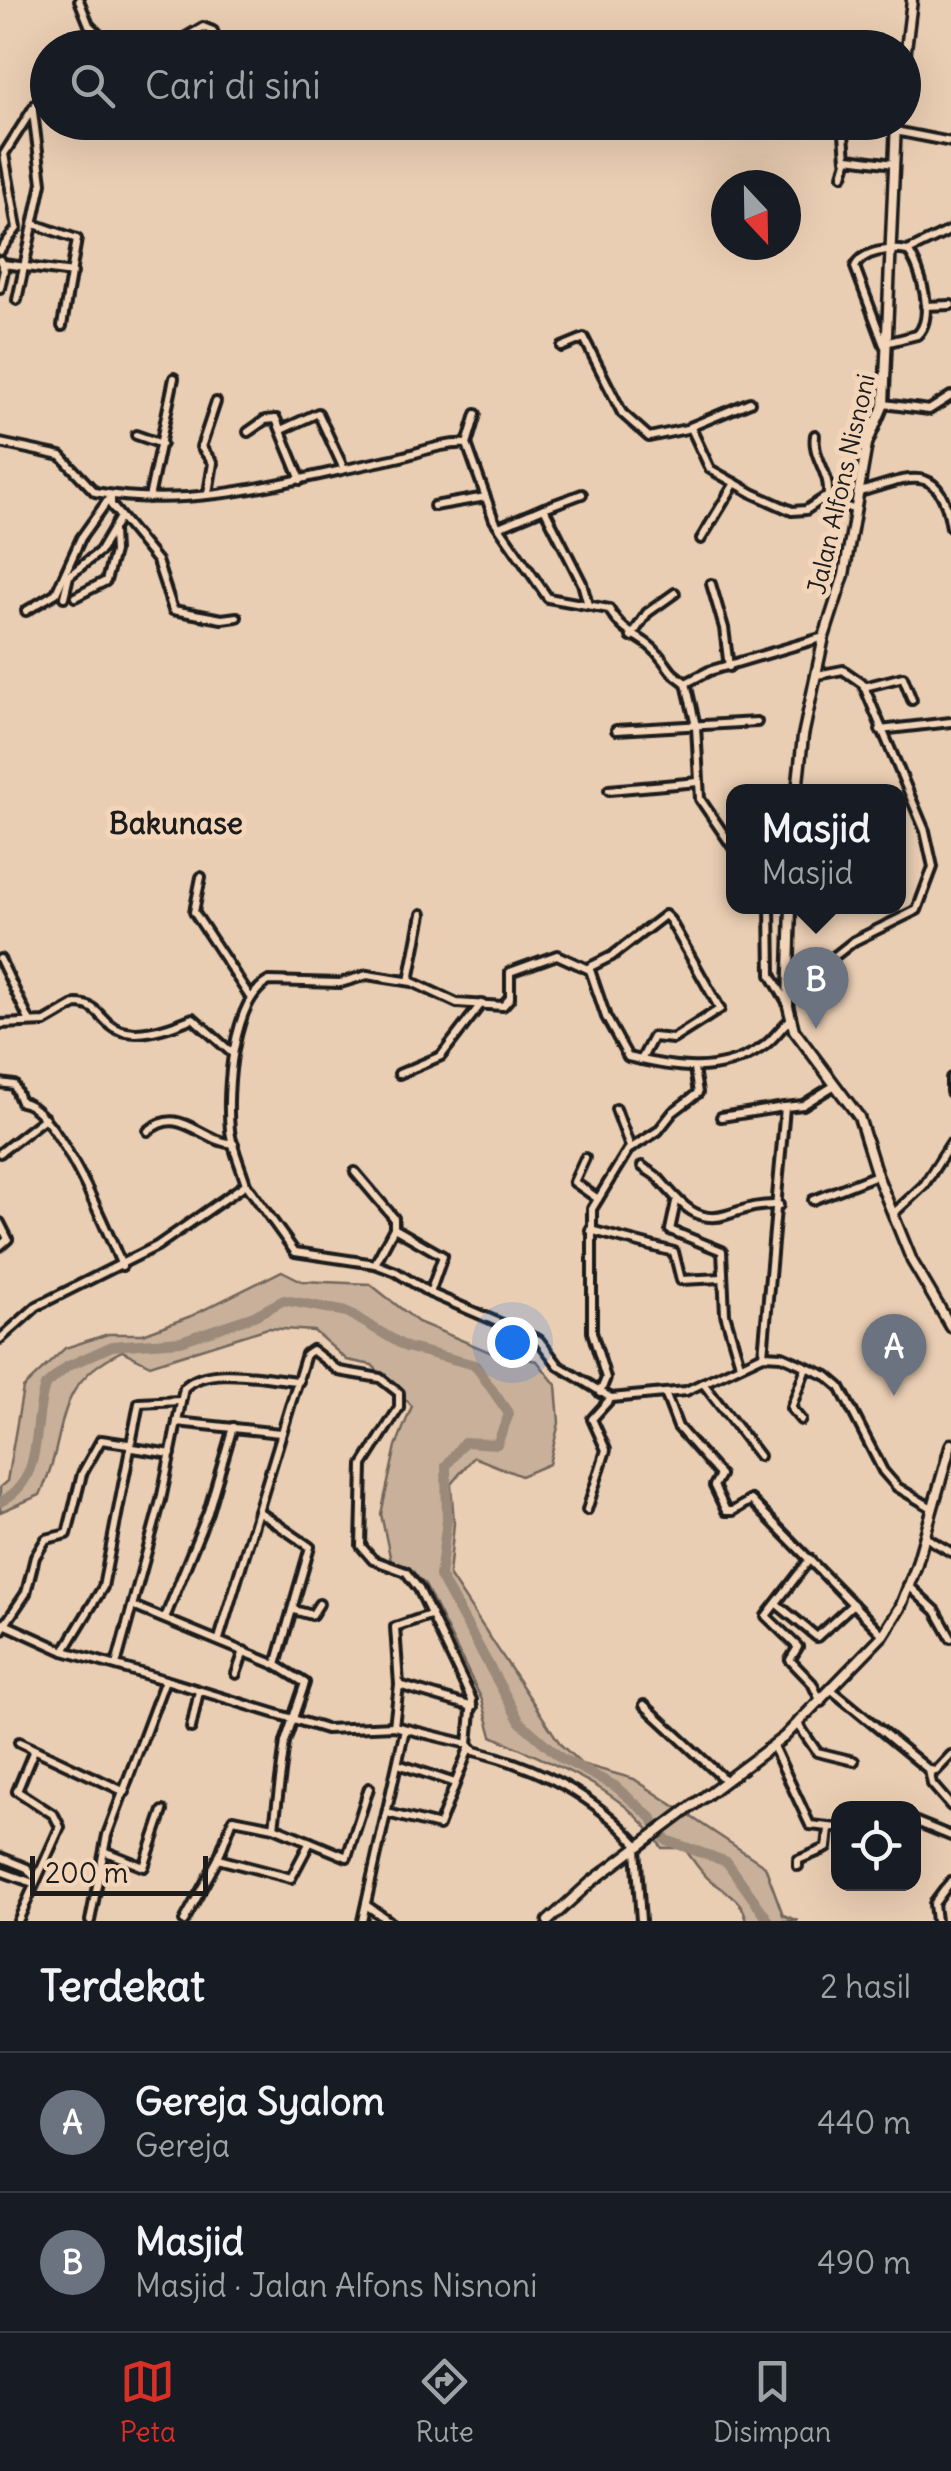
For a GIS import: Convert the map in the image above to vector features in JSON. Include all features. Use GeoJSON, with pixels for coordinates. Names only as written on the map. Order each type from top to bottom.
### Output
{"type":"FeatureCollection","features":[{"type":"Feature","properties":{"kind":"main road"},"geometry":{"type":"LineString","coordinates":[[908,30],[912,0]]}},
{"type":"Feature","properties":{"kind":"main road","name":"Jalan Alfons Nisnoni"},"geometry":{"type":"LineString","coordinates":[[798,784],[800,753],[824,637],[844,575],[867,444],[884,404],[895,140]]}},
{"type":"Feature","properties":{"kind":"main road"},"geometry":{"type":"LineString","coordinates":[[792,914],[790,1020],[810,1056],[859,1117],[876,1175],[921,1279],[951,1327]]}},
{"type":"Feature","properties":{"kind":"main road"},"geometry":{"type":"LineString","coordinates":[[548,1921],[637,1847],[773,1746],[822,1703],[883,1635],[908,1585],[951,1444]]}},
{"type":"Feature","properties":{"kind":"street"},"geometry":{"type":"LineString","coordinates":[[79,0],[94,30]]}},
{"type":"Feature","properties":{"kind":"street"},"geometry":{"type":"LineString","coordinates":[[0,251],[17,228],[2,154],[30,115]]}},
{"type":"Feature","properties":{"kind":"street"},"geometry":{"type":"LineString","coordinates":[[921,134],[951,142]]}},
{"type":"Feature","properties":{"kind":"street"},"geometry":{"type":"LineString","coordinates":[[17,300],[42,183],[37,140]]}},
{"type":"Feature","properties":{"kind":"street"},"geometry":{"type":"LineString","coordinates":[[842,140],[844,175]]}},
{"type":"Feature","properties":{"kind":"street"},"geometry":{"type":"LineString","coordinates":[[846,160],[894,164]]}},
{"type":"Feature","properties":{"kind":"street"},"geometry":{"type":"LineString","coordinates":[[34,224],[76,237],[62,326]]}},
{"type":"Feature","properties":{"kind":"street"},"geometry":{"type":"LineString","coordinates":[[889,356],[855,267],[863,256],[908,251],[951,230]]}},
{"type":"Feature","properties":{"kind":"street"},"geometry":{"type":"LineString","coordinates":[[889,342],[920,332],[925,306],[915,261],[908,251]]}},
{"type":"Feature","properties":{"kind":"street"},"geometry":{"type":"LineString","coordinates":[[0,288],[2,262],[73,273]]}},
{"type":"Feature","properties":{"kind":"street"},"geometry":{"type":"LineString","coordinates":[[925,306],[951,305]]}},
{"type":"Feature","properties":{"kind":"street"},"geometry":{"type":"LineString","coordinates":[[562,347],[584,338],[622,413],[649,437],[689,427],[750,402]]}},
{"type":"Feature","properties":{"kind":"street"},"geometry":{"type":"LineString","coordinates":[[149,498],[174,378]]}},
{"type":"Feature","properties":{"kind":"street"},"geometry":{"type":"LineString","coordinates":[[884,404],[929,410],[951,396]]}},
{"type":"Feature","properties":{"kind":"street"},"geometry":{"type":"LineString","coordinates":[[208,493],[212,463],[201,447],[216,402]]}},
{"type":"Feature","properties":{"kind":"street"},"geometry":{"type":"LineString","coordinates":[[281,430],[318,413],[343,467]]}},
{"type":"Feature","properties":{"kind":"street"},"geometry":{"type":"LineString","coordinates":[[476,414],[467,444],[486,497],[499,527],[549,600],[609,610],[631,638],[655,650],[670,676],[686,683],[824,637]]}},
{"type":"Feature","properties":{"kind":"street"},"geometry":{"type":"LineString","coordinates":[[248,432],[273,418],[301,480]]}},
{"type":"Feature","properties":{"kind":"street"},"geometry":{"type":"LineString","coordinates":[[689,427],[708,466],[735,483],[792,511],[827,499],[855,510]]}},
{"type":"Feature","properties":{"kind":"street"},"geometry":{"type":"LineString","coordinates":[[815,434],[812,450],[826,473],[827,499]]}},
{"type":"Feature","properties":{"kind":"street"},"geometry":{"type":"LineString","coordinates":[[136,435],[163,444]]}},
{"type":"Feature","properties":{"kind":"street"},"geometry":{"type":"LineString","coordinates":[[0,443],[61,456],[95,492],[110,498],[256,491],[343,467],[467,444]]}},
{"type":"Feature","properties":{"kind":"street"},"geometry":{"type":"LineString","coordinates":[[860,492],[905,479],[945,490]]}},
{"type":"Feature","properties":{"kind":"street"},"geometry":{"type":"LineString","coordinates":[[951,482],[945,490],[951,528]]}},
{"type":"Feature","properties":{"kind":"street"},"geometry":{"type":"LineString","coordinates":[[701,540],[735,483]]}},
{"type":"Feature","properties":{"kind":"street"},"geometry":{"type":"LineString","coordinates":[[499,527],[582,494]]}},
{"type":"Feature","properties":{"kind":"street"},"geometry":{"type":"LineString","coordinates":[[434,506],[486,497]]}},
{"type":"Feature","properties":{"kind":"street"},"geometry":{"type":"LineString","coordinates":[[110,498],[120,517],[157,561],[174,610],[222,619],[237,617]]}},
{"type":"Feature","properties":{"kind":"street"},"geometry":{"type":"LineString","coordinates":[[26,611],[56,593],[81,538],[110,498]]}},
{"type":"Feature","properties":{"kind":"street"},"geometry":{"type":"LineString","coordinates":[[544,508],[582,583],[588,606]]}},
{"type":"Feature","properties":{"kind":"street"},"geometry":{"type":"LineString","coordinates":[[64,598],[69,576],[100,551],[120,517]]}},
{"type":"Feature","properties":{"kind":"street"},"geometry":{"type":"LineString","coordinates":[[75,598],[106,580],[114,552],[113,530]]}},
{"type":"Feature","properties":{"kind":"street"},"geometry":{"type":"LineString","coordinates":[[710,584],[724,628],[729,667]]}},
{"type":"Feature","properties":{"kind":"street"},"geometry":{"type":"LineString","coordinates":[[631,638],[647,613],[675,594]]}},
{"type":"Feature","properties":{"kind":"street"},"geometry":{"type":"LineString","coordinates":[[817,674],[843,670],[864,687],[904,784]]}},
{"type":"Feature","properties":{"kind":"street"},"geometry":{"type":"LineString","coordinates":[[864,687],[902,677],[912,700]]}},
{"type":"Feature","properties":{"kind":"street"},"geometry":{"type":"LineString","coordinates":[[686,683],[696,726],[698,782],[704,809],[726,838]]}},
{"type":"Feature","properties":{"kind":"street"},"geometry":{"type":"LineString","coordinates":[[616,730],[756,722]]}},
{"type":"Feature","properties":{"kind":"street"},"geometry":{"type":"LineString","coordinates":[[880,730],[951,722]]}},
{"type":"Feature","properties":{"kind":"street"},"geometry":{"type":"LineString","coordinates":[[609,790],[698,782]]}},
{"type":"Feature","properties":{"kind":"street"},"geometry":{"type":"LineString","coordinates":[[789,975],[817,970],[854,941],[918,910],[933,865],[925,831],[906,788]]}},
{"type":"Feature","properties":{"kind":"street"},"geometry":{"type":"LineString","coordinates":[[201,876],[193,910],[250,998]]}},
{"type":"Feature","properties":{"kind":"street"},"geometry":{"type":"LineString","coordinates":[[409,981],[422,914]]}},
{"type":"Feature","properties":{"kind":"street"},"geometry":{"type":"LineString","coordinates":[[770,914],[771,975],[788,1005]]}},
{"type":"Feature","properties":{"kind":"street"},"geometry":{"type":"LineString","coordinates":[[588,968],[612,956],[665,916],[670,920],[720,1010],[673,1039],[653,1037],[642,1060]]}},
{"type":"Feature","properties":{"kind":"street"},"geometry":{"type":"LineString","coordinates":[[790,1020],[755,1052],[713,1068],[694,1069],[628,1057],[588,968],[568,958],[546,956],[510,972],[506,1004],[458,1002],[409,981],[368,975],[340,984],[274,980],[262,984],[250,998],[233,1054],[234,1144],[246,1184],[292,1250],[375,1264],[430,1294],[540,1340],[559,1366],[611,1398],[686,1392],[763,1355],[782,1356],[827,1376],[840,1387],[883,1471],[897,1487],[932,1508]]}},
{"type":"Feature","properties":{"kind":"street"},"geometry":{"type":"LineString","coordinates":[[0,959],[30,1022]]}},
{"type":"Feature","properties":{"kind":"street"},"geometry":{"type":"LineString","coordinates":[[399,1074],[448,1050],[482,1003]]}},
{"type":"Feature","properties":{"kind":"street"},"geometry":{"type":"LineString","coordinates":[[0,1024],[51,1020],[76,1004],[95,1008],[110,1025],[127,1032],[167,1028],[194,1018],[233,1054]]}},
{"type":"Feature","properties":{"kind":"street"},"geometry":{"type":"LineString","coordinates":[[600,1393],[606,1378],[592,1332],[590,1230],[598,1198],[630,1147],[658,1131],[673,1112],[698,1092],[694,1069]]}},
{"type":"Feature","properties":{"kind":"street"},"geometry":{"type":"LineString","coordinates":[[951,1078],[951,1092]]}},
{"type":"Feature","properties":{"kind":"street"},"geometry":{"type":"LineString","coordinates":[[0,1083],[14,1085],[22,1102],[33,1105],[45,1118],[122,1266]]}},
{"type":"Feature","properties":{"kind":"street"},"geometry":{"type":"LineString","coordinates":[[721,1117],[802,1105],[835,1084]]}},
{"type":"Feature","properties":{"kind":"street"},"geometry":{"type":"LineString","coordinates":[[763,1355],[786,1106]]}},
{"type":"Feature","properties":{"kind":"street"},"geometry":{"type":"LineString","coordinates":[[616,1109],[630,1147]]}},
{"type":"Feature","properties":{"kind":"street"},"geometry":{"type":"LineString","coordinates":[[0,1153],[45,1118]]}},
{"type":"Feature","properties":{"kind":"street"},"geometry":{"type":"LineString","coordinates":[[148,1130],[162,1120],[174,1118],[215,1141],[234,1144]]}},
{"type":"Feature","properties":{"kind":"street"},"geometry":{"type":"LineString","coordinates":[[893,1214],[914,1196],[948,1154],[951,1143]]}},
{"type":"Feature","properties":{"kind":"street"},"geometry":{"type":"LineString","coordinates":[[586,1158],[574,1182],[598,1198]]}},
{"type":"Feature","properties":{"kind":"street"},"geometry":{"type":"LineString","coordinates":[[642,1166],[660,1178],[676,1202],[696,1212],[719,1216],[746,1205],[779,1205]]}},
{"type":"Feature","properties":{"kind":"street"},"geometry":{"type":"LineString","coordinates":[[354,1172],[393,1216],[394,1228],[375,1264]]}},
{"type":"Feature","properties":{"kind":"street"},"geometry":{"type":"LineString","coordinates":[[813,1200],[876,1175]]}},
{"type":"Feature","properties":{"kind":"street"},"geometry":{"type":"LineString","coordinates":[[0,1340],[37,1306],[122,1266],[185,1230],[246,1184]]}},
{"type":"Feature","properties":{"kind":"street"},"geometry":{"type":"LineString","coordinates":[[676,1202],[669,1229],[720,1249],[725,1314],[740,1364]]}},
{"type":"Feature","properties":{"kind":"street"},"geometry":{"type":"LineString","coordinates":[[0,1222],[8,1238],[0,1246]]}},
{"type":"Feature","properties":{"kind":"street"},"geometry":{"type":"LineString","coordinates":[[394,1228],[443,1256],[430,1294]]}},
{"type":"Feature","properties":{"kind":"street"},"geometry":{"type":"LineString","coordinates":[[590,1230],[674,1252],[677,1279],[722,1278]]}},
{"type":"Feature","properties":{"kind":"street"},"geometry":{"type":"LineString","coordinates":[[219,1640],[280,1433],[310,1350],[346,1375],[380,1378],[399,1394],[399,1408],[363,1465],[361,1546],[372,1560],[408,1574],[473,1708],[469,1746],[439,1826],[387,1813]]}},
{"type":"Feature","properties":{"kind":"street"},"geometry":{"type":"LineString","coordinates":[[800,1420],[792,1408],[806,1368]]}},
{"type":"Feature","properties":{"kind":"street"},"geometry":{"type":"LineString","coordinates":[[116,1665],[186,1384],[200,1378],[299,1381]]}},
{"type":"Feature","properties":{"kind":"street"},"geometry":{"type":"LineString","coordinates":[[703,1383],[759,1456]]}},
{"type":"Feature","properties":{"kind":"street"},"geometry":{"type":"LineString","coordinates":[[665,1392],[678,1427],[720,1475],[714,1486],[726,1510],[734,1511],[751,1500],[883,1635]]}},
{"type":"Feature","properties":{"kind":"street"},"geometry":{"type":"LineString","coordinates":[[588,1510],[606,1450],[592,1419],[611,1398]]}},
{"type":"Feature","properties":{"kind":"street"},"geometry":{"type":"LineString","coordinates":[[64,1652],[103,1587],[141,1400],[180,1401]]}},
{"type":"Feature","properties":{"kind":"street"},"geometry":{"type":"LineString","coordinates":[[177,1422],[280,1433]]}},
{"type":"Feature","properties":{"kind":"street"},"geometry":{"type":"LineString","coordinates":[[165,1618],[208,1512],[232,1427]]}},
{"type":"Feature","properties":{"kind":"street"},"geometry":{"type":"LineString","coordinates":[[171,1454],[100,1440],[82,1474],[66,1535],[46,1539],[35,1557],[26,1593],[1,1627],[64,1652],[329,1730],[394,1726],[543,1771],[608,1811],[637,1847],[642,1921]]}},
{"type":"Feature","properties":{"kind":"street"},"geometry":{"type":"LineString","coordinates":[[258,1512],[309,1544],[276,1665]]}},
{"type":"Feature","properties":{"kind":"street"},"geometry":{"type":"LineString","coordinates":[[925,1536],[951,1552]]}},
{"type":"Feature","properties":{"kind":"street"},"geometry":{"type":"LineString","coordinates":[[810,1559],[766,1616],[798,1647],[790,1660],[812,1683],[822,1703]]}},
{"type":"Feature","properties":{"kind":"street"},"geometry":{"type":"LineString","coordinates":[[908,1585],[936,1611],[951,1638]]}},
{"type":"Feature","properties":{"kind":"street"},"geometry":{"type":"LineString","coordinates":[[294,1610],[312,1616],[319,1604]]}},
{"type":"Feature","properties":{"kind":"street"},"geometry":{"type":"LineString","coordinates":[[778,1605],[809,1635],[817,1637],[853,1604]]}},
{"type":"Feature","properties":{"kind":"street"},"geometry":{"type":"LineString","coordinates":[[133,1606],[276,1665],[305,1683],[280,1763],[274,1827]]}},
{"type":"Feature","properties":{"kind":"street"},"geometry":{"type":"LineString","coordinates":[[394,1726],[400,1685],[395,1627],[430,1615]]}},
{"type":"Feature","properties":{"kind":"street"},"geometry":{"type":"LineString","coordinates":[[236,1674],[244,1651]]}},
{"type":"Feature","properties":{"kind":"street"},"geometry":{"type":"LineString","coordinates":[[90,1921],[107,1834],[165,1680]]}},
{"type":"Feature","properties":{"kind":"street"},"geometry":{"type":"LineString","coordinates":[[400,1685],[473,1708]]}},
{"type":"Feature","properties":{"kind":"street"},"geometry":{"type":"LineString","coordinates":[[192,1728],[200,1691]]}},
{"type":"Feature","properties":{"kind":"street"},"geometry":{"type":"LineString","coordinates":[[833,1691],[929,1770],[936,1771],[951,1755]]}},
{"type":"Feature","properties":{"kind":"street"},"geometry":{"type":"LineString","coordinates":[[644,1705],[726,1781]]}},
{"type":"Feature","properties":{"kind":"street"},"geometry":{"type":"LineString","coordinates":[[798,1724],[817,1752],[854,1761]]}},
{"type":"Feature","properties":{"kind":"street"},"geometry":{"type":"LineString","coordinates":[[362,1921],[405,1729]]}},
{"type":"Feature","properties":{"kind":"street"},"geometry":{"type":"LineString","coordinates":[[19,1742],[125,1792]]}},
{"type":"Feature","properties":{"kind":"street"},"geometry":{"type":"LineString","coordinates":[[773,1746],[810,1825],[831,1829]]}},
{"type":"Feature","properties":{"kind":"street"},"geometry":{"type":"LineString","coordinates":[[18,1921],[60,1824],[17,1791],[34,1750]]}},
{"type":"Feature","properties":{"kind":"street"},"geometry":{"type":"LineString","coordinates":[[398,1764],[455,1783]]}},
{"type":"Feature","properties":{"kind":"street"},"geometry":{"type":"LineString","coordinates":[[929,1770],[932,1784],[951,1806]]}},
{"type":"Feature","properties":{"kind":"street"},"geometry":{"type":"LineString","coordinates":[[184,1921],[218,1859],[233,1819],[274,1827],[348,1857],[369,1788]]}},
{"type":"Feature","properties":{"kind":"street"},"geometry":{"type":"LineString","coordinates":[[106,1852],[144,1867],[163,1811]]}},
{"type":"Feature","properties":{"kind":"street"},"geometry":{"type":"LineString","coordinates":[[921,1825],[951,1836]]}},
{"type":"Feature","properties":{"kind":"street"},"geometry":{"type":"LineString","coordinates":[[798,1866],[798,1860],[827,1848],[828,1830]]}},
{"type":"Feature","properties":{"kind":"street"},"geometry":{"type":"LineString","coordinates":[[218,1859],[291,1878],[310,1842]]}},
{"type":"Feature","properties":{"kind":"street"},"geometry":{"type":"LineString","coordinates":[[0,1857],[27,1868],[34,1881]]}},
{"type":"Feature","properties":{"kind":"street"},"geometry":{"type":"LineString","coordinates":[[0,1871],[34,1881]]}},
{"type":"Feature","properties":{"kind":"street"},"geometry":{"type":"LineString","coordinates":[[936,1921],[934,1904],[951,1881]]}},
{"type":"Feature","properties":{"kind":"street"},"geometry":{"type":"LineString","coordinates":[[366,1905],[389,1921]]}},
{"type":"Feature","properties":{"kind":"shaded area"},"geometry":{"type":"Polygon","coordinates":[[[282,1271],[302,1281],[370,1284],[418,1322],[492,1353],[537,1361],[556,1385],[559,1423],[549,1464],[521,1476],[474,1457],[451,1484],[454,1523],[449,1575],[561,1745],[581,1764],[634,1779],[765,1866],[783,1915],[798,1921],[747,1921],[738,1902],[706,1877],[684,1848],[662,1848],[647,1827],[609,1794],[492,1736],[482,1700],[424,1583],[391,1561],[381,1514],[396,1446],[412,1406],[372,1365],[347,1360],[314,1331],[268,1328],[150,1365],[122,1351],[82,1380],[72,1396],[40,1495],[0,1512],[0,1487],[7,1481],[23,1388],[65,1348],[108,1334],[143,1334],[191,1316],[282,1271]]]}},
{"type":"Feature","properties":{"kind":"waterway"},"geometry":{"type":"LineString","coordinates":[[0,1502],[15,1492],[31,1466],[45,1386],[68,1366],[112,1346],[181,1341],[254,1316],[284,1300],[347,1312],[406,1347],[475,1365],[509,1414],[497,1444],[464,1442],[446,1466],[447,1520],[440,1576],[520,1722],[561,1758],[615,1786],[651,1817],[666,1840],[727,1862],[769,1921]]}},
{"type":"Feature","properties":{"kind":"place","name":"Masjid"},"geometry":{"type":"Point","coordinates":[816,1029]}},
{"type":"Feature","properties":{"kind":"place","name":"Gereja Syalom"},"geometry":{"type":"Point","coordinates":[894,1396]}},
{"type":"Feature","properties":{"kind":"district","name":"Bakunase"},"geometry":{"type":"Point","coordinates":[176,823]}}]}
